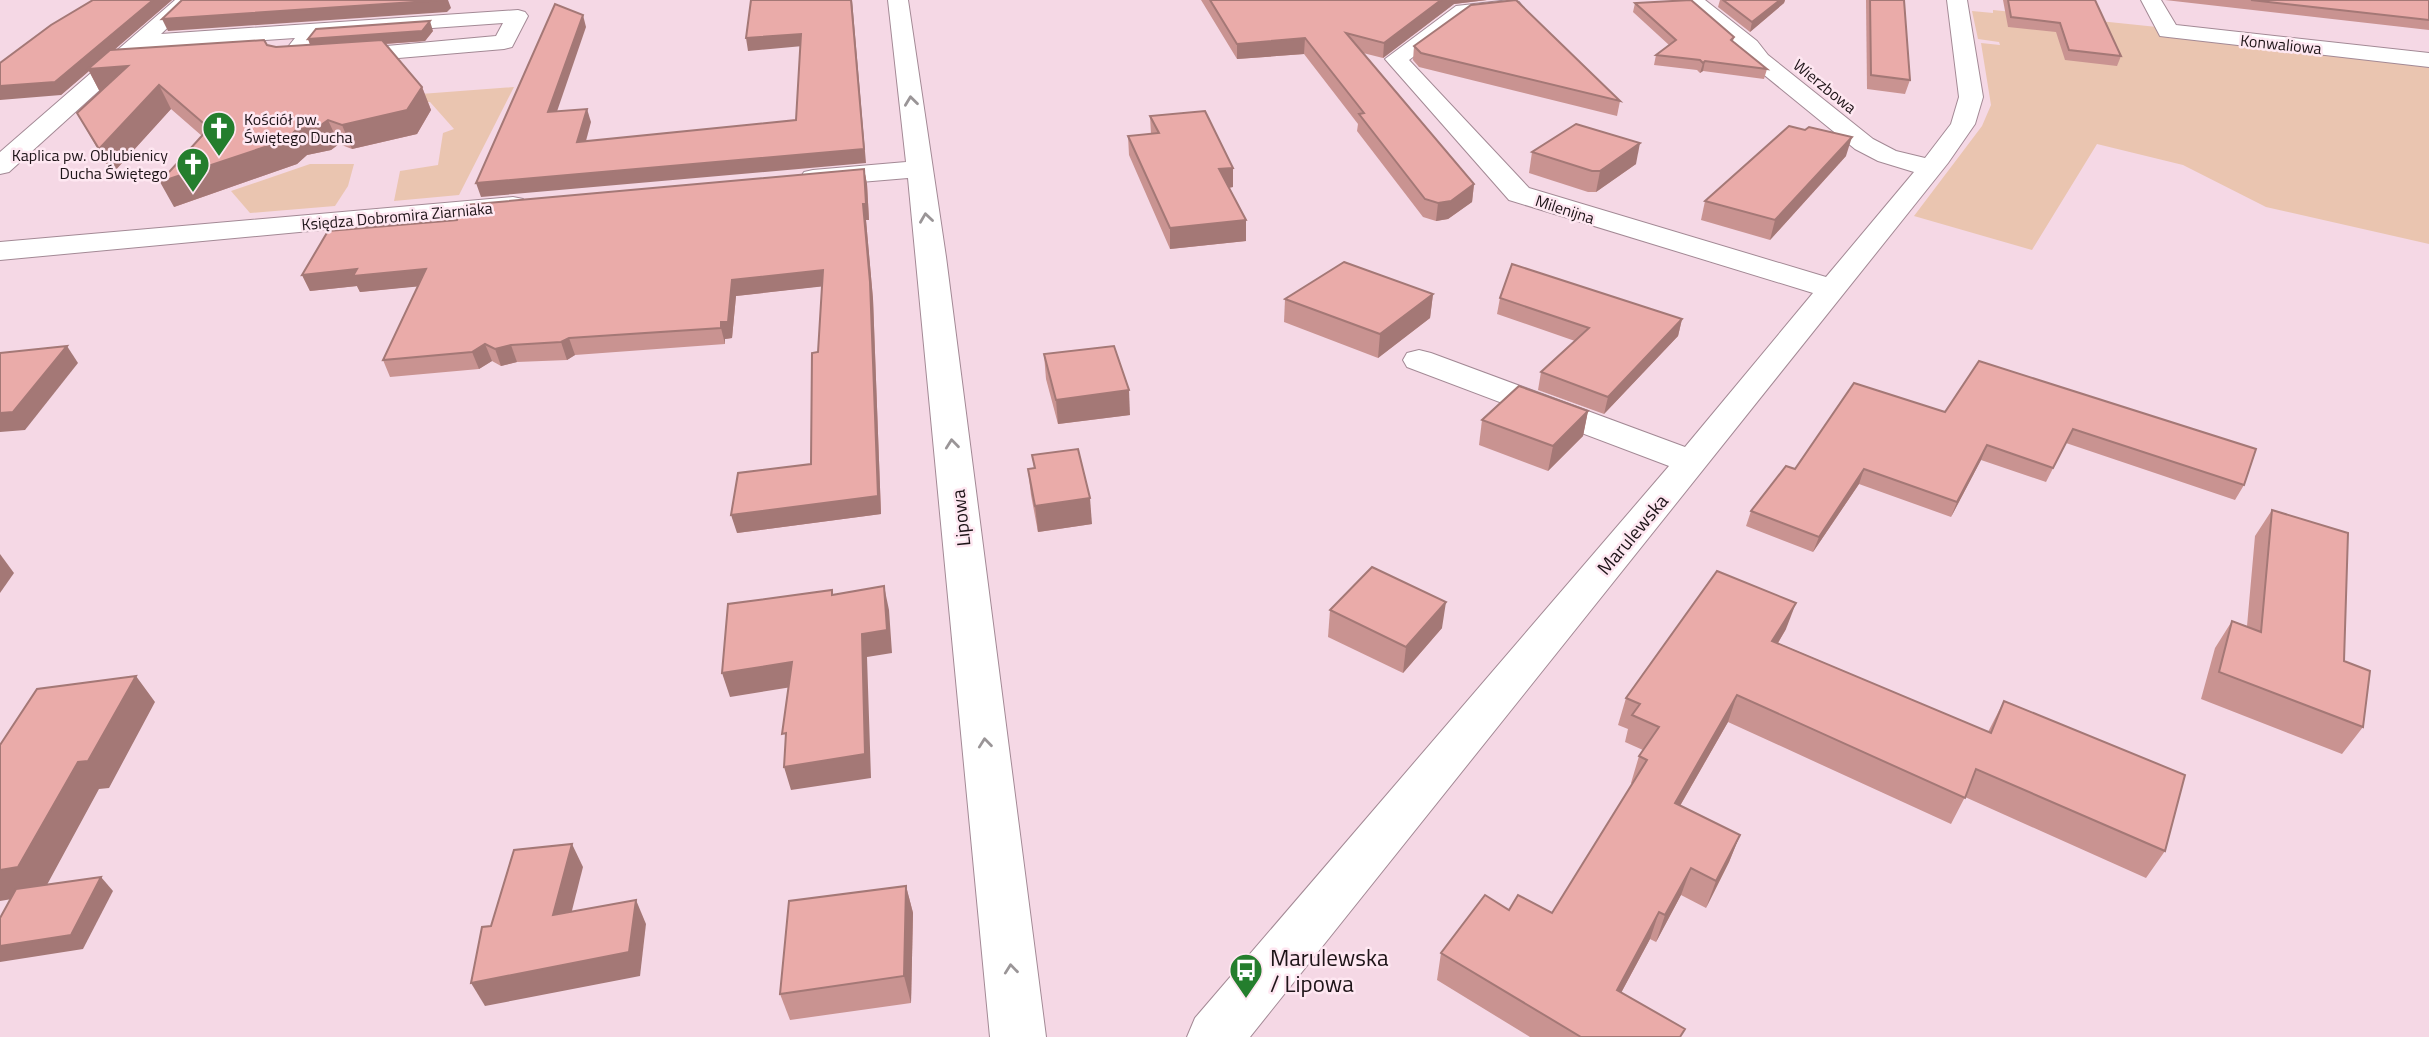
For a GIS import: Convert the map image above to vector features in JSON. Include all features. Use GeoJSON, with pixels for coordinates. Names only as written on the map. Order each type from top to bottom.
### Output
{"type":"FeatureCollection","features":[{"type":"Feature","properties":{"kind":"street"},"geometry":{"type":"LineString","coordinates":[[0,166],[187,0]]}},
{"type":"Feature","properties":{"kind":"street"},"geometry":{"type":"LineString","coordinates":[[363,9],[430,5],[434,0]]}},
{"type":"Feature","properties":{"kind":"street","name":"Lipowa"},"geometry":{"type":"LineString","coordinates":[[898,0],[933,271],[1018,1037]]}},
{"type":"Feature","properties":{"kind":"street"},"geometry":{"type":"LineString","coordinates":[[1692,0],[1749,46],[1760,60],[1864,144],[1887,156],[1934,163]]}},
{"type":"Feature","properties":{"kind":"street","name":"Wierzbowa"},"geometry":{"type":"LineString","coordinates":[[1719,0],[1891,139],[1934,163]]}},
{"type":"Feature","properties":{"kind":"street","name":"Marulewska"},"geometry":{"type":"LineString","coordinates":[[1215,1037],[1833,289],[1963,124],[1971,97],[1957,0]]}},
{"type":"Feature","properties":{"kind":"street","name":"Konwaliowa"},"geometry":{"type":"LineString","coordinates":[[2151,0],[2168,31],[2429,60]]}},
{"type":"Feature","properties":{"kind":"street","name":"Milenijna"},"geometry":{"type":"LineString","coordinates":[[1512,6],[1463,10],[1396,60],[1519,194],[1833,289]]}},
{"type":"Feature","properties":{"kind":"street"},"geometry":{"type":"LineString","coordinates":[[140,42],[313,30],[517,16],[504,42],[470,47],[286,60],[313,30]]}},
{"type":"Feature","properties":{"kind":"street"},"geometry":{"type":"LineString","coordinates":[[116,64],[294,52]]}},
{"type":"Feature","properties":{"kind":"street"},"geometry":{"type":"LineString","coordinates":[[787,181],[919,169]]}},
{"type":"Feature","properties":{"kind":"street","name":"Księdza Dobromira Ziarniaka"},"geometry":{"type":"LineString","coordinates":[[0,251],[542,203]]}},
{"type":"Feature","properties":{"kind":"street"},"geometry":{"type":"LineString","coordinates":[[1419,360],[1692,461]]}},
{"type":"Feature","properties":{"kind":"shaded area"},"geometry":{"type":"Polygon","coordinates":[[[1993,10],[2157,27],[2429,65],[2429,244],[2266,207],[2183,165],[2097,144],[2032,250],[1914,216],[1982,126],[1991,105],[1981,43],[2000,45],[1999,42],[1978,39],[1972,11],[1993,13],[1993,10]]]}},
{"type":"Feature","properties":{"kind":"shaded area"},"geometry":{"type":"Polygon","coordinates":[[[514,87],[459,195],[394,201],[400,171],[438,165],[443,133],[454,129],[430,102],[398,106],[394,96],[514,87]]]}},
{"type":"Feature","properties":{"kind":"shaded area"},"geometry":{"type":"Polygon","coordinates":[[[310,164],[354,164],[348,186],[335,206],[250,213],[231,191],[310,164]]]}},
{"type":"Feature","properties":{"kind":"building"},"geometry":{"type":"Polygon","coordinates":[[[93,0],[153,0],[55,82],[0,86],[0,63],[51,25],[93,0]]]}},
{"type":"Feature","properties":{"kind":"building"},"geometry":{"type":"Polygon","coordinates":[[[182,0],[444,0],[162,19],[182,0]]]}},
{"type":"Feature","properties":{"kind":"building"},"geometry":{"type":"Polygon","coordinates":[[[751,0],[851,0],[864,149],[476,183],[555,4],[583,15],[548,112],[587,109],[577,142],[796,120],[801,34],[746,38],[751,0]]]}},
{"type":"Feature","properties":{"kind":"building"},"geometry":{"type":"Polygon","coordinates":[[[1210,0],[1441,0],[1384,43],[1346,33],[1474,184],[1451,201],[1438,203],[1425,199],[1359,114],[1364,113],[1305,38],[1237,44],[1210,0]]]}},
{"type":"Feature","properties":{"kind":"building"},"geometry":{"type":"Polygon","coordinates":[[[1516,0],[1620,101],[1421,53],[1414,46],[1471,5],[1516,0]]]}},
{"type":"Feature","properties":{"kind":"building"},"geometry":{"type":"Polygon","coordinates":[[[1691,0],[1734,37],[1731,40],[1767,69],[1656,55],[1676,40],[1635,3],[1691,0]]]}},
{"type":"Feature","properties":{"kind":"building"},"geometry":{"type":"Polygon","coordinates":[[[1723,0],[1780,0],[1752,22],[1723,0]]]}},
{"type":"Feature","properties":{"kind":"building"},"geometry":{"type":"Polygon","coordinates":[[[1870,0],[1904,0],[1910,80],[1871,75],[1870,0]]]}},
{"type":"Feature","properties":{"kind":"building"},"geometry":{"type":"Polygon","coordinates":[[[2008,0],[2095,0],[2121,56],[2069,50],[2060,23],[2011,17],[2008,0]]]}},
{"type":"Feature","properties":{"kind":"building"},"geometry":{"type":"Polygon","coordinates":[[[2251,0],[2429,0],[2429,20],[2251,0]]]}},
{"type":"Feature","properties":{"kind":"building"},"geometry":{"type":"Polygon","coordinates":[[[430,21],[422,31],[308,39],[316,29],[430,21]]]}},
{"type":"Feature","properties":{"kind":"building"},"geometry":{"type":"Polygon","coordinates":[[[264,40],[267,45],[276,47],[382,40],[422,87],[407,110],[342,125],[328,120],[321,125],[296,130],[286,140],[160,182],[209,128],[159,85],[99,149],[77,113],[128,66],[88,69],[110,50],[264,40]]]}},
{"type":"Feature","properties":{"kind":"building"},"geometry":{"type":"Polygon","coordinates":[[[1205,111],[1233,168],[1219,169],[1246,220],[1170,228],[1128,136],[1159,133],[1150,116],[1205,111]]]}},
{"type":"Feature","properties":{"kind":"building"},"geometry":{"type":"Polygon","coordinates":[[[1576,124],[1640,143],[1600,171],[1592,171],[1532,152],[1576,124]]]}},
{"type":"Feature","properties":{"kind":"building"},"geometry":{"type":"Polygon","coordinates":[[[1789,126],[1805,130],[1809,127],[1852,137],[1775,220],[1705,201],[1789,126]]]}},
{"type":"Feature","properties":{"kind":"building"},"geometry":{"type":"Polygon","coordinates":[[[864,169],[866,204],[863,204],[870,282],[878,496],[731,515],[738,473],[811,464],[812,353],[818,352],[823,270],[732,280],[728,322],[721,322],[721,328],[569,338],[561,342],[511,345],[495,349],[485,344],[472,352],[383,360],[426,269],[353,276],[357,269],[302,275],[328,231],[457,220],[465,205],[864,169]]]}},
{"type":"Feature","properties":{"kind":"building"},"geometry":{"type":"Polygon","coordinates":[[[1344,262],[1433,294],[1380,334],[1285,299],[1344,262]]]}},
{"type":"Feature","properties":{"kind":"building"},"geometry":{"type":"Polygon","coordinates":[[[1512,264],[1682,319],[1608,397],[1541,372],[1589,328],[1500,298],[1512,264]]]}},
{"type":"Feature","properties":{"kind":"building"},"geometry":{"type":"Polygon","coordinates":[[[67,346],[13,412],[0,413],[0,353],[67,346]]]}},
{"type":"Feature","properties":{"kind":"building"},"geometry":{"type":"Polygon","coordinates":[[[1114,346],[1129,390],[1056,400],[1044,354],[1114,346]]]}},
{"type":"Feature","properties":{"kind":"building"},"geometry":{"type":"Polygon","coordinates":[[[1979,361],[2256,449],[2244,485],[2073,429],[2053,468],[1987,445],[1957,502],[1864,469],[1819,537],[1751,511],[1786,466],[1795,469],[1854,383],[1945,412],[1979,361]]]}},
{"type":"Feature","properties":{"kind":"building"},"geometry":{"type":"Polygon","coordinates":[[[1519,386],[1588,411],[1553,446],[1482,420],[1519,386]]]}},
{"type":"Feature","properties":{"kind":"building"},"geometry":{"type":"Polygon","coordinates":[[[1078,449],[1090,498],[1035,506],[1028,469],[1035,468],[1032,455],[1078,449]]]}},
{"type":"Feature","properties":{"kind":"building"},"geometry":{"type":"Polygon","coordinates":[[[2272,510],[2348,533],[2344,661],[2370,671],[2363,727],[2219,672],[2232,621],[2261,632],[2272,510]]]}},
{"type":"Feature","properties":{"kind":"building"},"geometry":{"type":"Polygon","coordinates":[[[1372,567],[1446,602],[1406,647],[1330,610],[1372,567]]]}},
{"type":"Feature","properties":{"kind":"building"},"geometry":{"type":"Polygon","coordinates":[[[1717,571],[1796,603],[1772,641],[1991,733],[2004,701],[2185,775],[2165,851],[1976,769],[1965,798],[1737,695],[1675,803],[1740,835],[1716,881],[1691,868],[1665,915],[1659,912],[1617,990],[1685,1029],[1680,1037],[1581,1037],[1441,953],[1485,895],[1509,910],[1518,895],[1552,913],[1647,760],[1639,756],[1659,727],[1632,715],[1640,704],[1626,698],[1717,571]]]}},
{"type":"Feature","properties":{"kind":"building"},"geometry":{"type":"Polygon","coordinates":[[[884,586],[887,630],[862,634],[865,754],[784,767],[786,733],[782,734],[792,662],[722,673],[728,604],[832,590],[832,595],[884,586]]]}},
{"type":"Feature","properties":{"kind":"building"},"geometry":{"type":"Polygon","coordinates":[[[136,676],[88,761],[78,762],[18,867],[0,870],[0,745],[37,689],[136,676]]]}},
{"type":"Feature","properties":{"kind":"building"},"geometry":{"type":"Polygon","coordinates":[[[572,844],[553,915],[636,900],[629,952],[471,983],[482,927],[491,926],[514,850],[572,844]]]}},
{"type":"Feature","properties":{"kind":"building"},"geometry":{"type":"Polygon","coordinates":[[[101,877],[71,935],[0,946],[0,918],[16,889],[101,877]]]}},
{"type":"Feature","properties":{"kind":"building"},"geometry":{"type":"Polygon","coordinates":[[[906,886],[904,976],[780,994],[789,901],[906,886]]]}},
{"type":"Feature","properties":{"kind":"place","name":"Kościół pw. Świętego Ducha"},"geometry":{"type":"Point","coordinates":[219,158]}},
{"type":"Feature","properties":{"kind":"place","name":"Kaplica pw. Oblubienicy Ducha Świętego"},"geometry":{"type":"Point","coordinates":[193,194]}},
{"type":"Feature","properties":{"kind":"place","name":"Marulewska / Lipowa"},"geometry":{"type":"Point","coordinates":[1246,1000]}}]}
